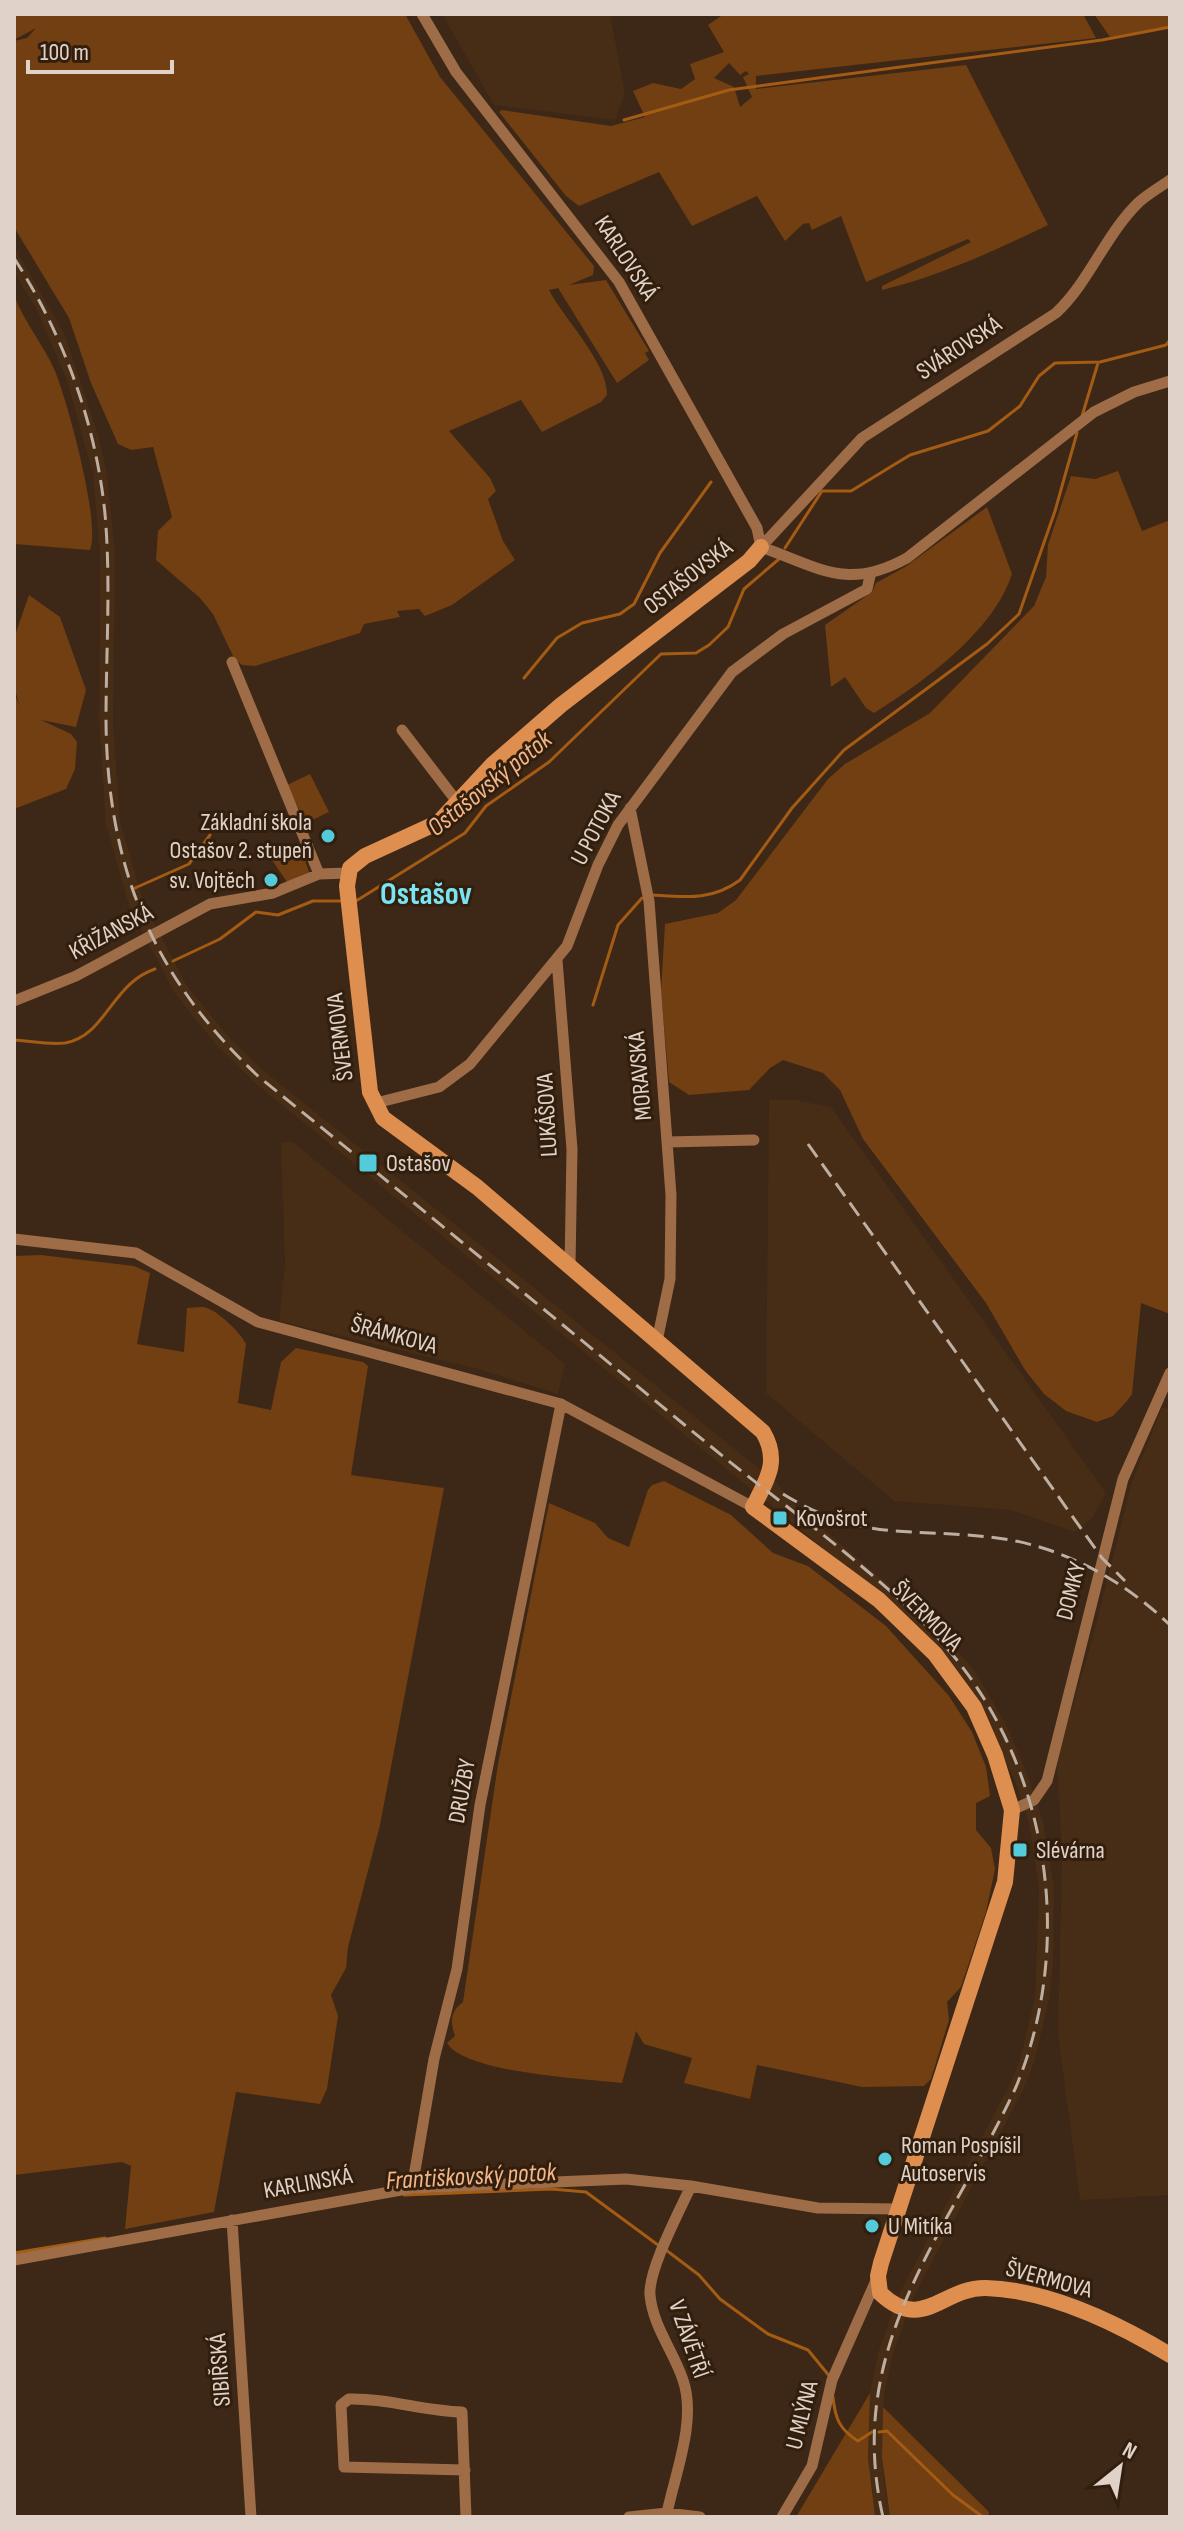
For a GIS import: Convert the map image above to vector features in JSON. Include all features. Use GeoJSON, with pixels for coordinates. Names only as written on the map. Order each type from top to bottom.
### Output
{"type":"FeatureCollection","features":[{"type":"Feature","properties":{"kind":"street","name":"KARLOVSKÁ"},"geometry":{"type":"LineString","coordinates":[[422,14],[456,72],[583,231],[619,282],[757,528],[761,547]]}},
{"type":"Feature","properties":{"kind":"street","name":"SVÁROVSKÁ"},"geometry":{"type":"LineString","coordinates":[[761,547],[862,438],[1056,313],[1078,292],[1116,231],[1139,202],[1170,180]]}},
{"type":"Feature","properties":{"kind":"street"},"geometry":{"type":"LineString","coordinates":[[870,576],[907,558],[1094,412],[1134,392],[1170,381]]}},
{"type":"Feature","properties":{"kind":"street","name":"OSTAŠOVSKÁ"},"geometry":{"type":"LineString","coordinates":[[348,873],[354,863],[439,822],[493,764],[561,705],[749,561],[761,547],[842,575],[870,576]]}},
{"type":"Feature","properties":{"kind":"street","name":"U POTOKA"},"geometry":{"type":"LineString","coordinates":[[376,1103],[439,1087],[470,1064],[567,946],[598,865],[630,808],[732,672],[783,634],[867,589],[870,576]]}},
{"type":"Feature","properties":{"kind":"street"},"geometry":{"type":"LineString","coordinates":[[232,662],[319,874]]}},
{"type":"Feature","properties":{"kind":"street"},"geometry":{"type":"LineString","coordinates":[[402,730],[458,803]]}},
{"type":"Feature","properties":{"kind":"street","name":"MORAVSKÁ"},"geometry":{"type":"LineString","coordinates":[[630,808],[649,901],[667,1142],[670,1279],[657,1341]]}},
{"type":"Feature","properties":{"kind":"street","name":"KŘIŽANSKÁ"},"geometry":{"type":"LineString","coordinates":[[14,1001],[76,976],[210,904],[273,893],[319,874],[348,873]]}},
{"type":"Feature","properties":{"kind":"street","name":"ŠVERMOVA"},"geometry":{"type":"LineString","coordinates":[[348,873],[370,1092],[383,1118],[477,1187],[763,1432],[769,1442],[771,1472],[753,1507],[879,1600],[935,1654],[974,1707],[995,1755],[1012,1810],[1005,1882],[898,2209],[878,2276],[880,2293],[906,2310],[936,2305],[973,2288],[991,2288],[1042,2298],[1108,2321],[1170,2355]]}},
{"type":"Feature","properties":{"kind":"street","name":"LUKÁŠOVA"},"geometry":{"type":"LineString","coordinates":[[557,960],[572,1149],[570,1267]]}},
{"type":"Feature","properties":{"kind":"street"},"geometry":{"type":"LineString","coordinates":[[667,1142],[754,1140]]}},
{"type":"Feature","properties":{"kind":"street","name":"ŠRÁMKOVA"},"geometry":{"type":"LineString","coordinates":[[14,1239],[136,1253],[258,1322],[561,1404],[753,1507]]}},
{"type":"Feature","properties":{"kind":"street","name":"DOMKY"},"geometry":{"type":"LineString","coordinates":[[1012,1810],[1034,1800],[1047,1781],[1123,1479],[1170,1373]]}},
{"type":"Feature","properties":{"kind":"street","name":"DRUŽBY"},"geometry":{"type":"LineString","coordinates":[[412,2188],[434,2059],[457,1969],[480,1805],[561,1404]]}},
{"type":"Feature","properties":{"kind":"street","name":"KARLINSKÁ"},"geometry":{"type":"LineString","coordinates":[[14,2260],[412,2188],[626,2179],[691,2186],[818,2208],[898,2209]]}},
{"type":"Feature","properties":{"kind":"street","name":"V ZÁVĚTŘÍ"},"geometry":{"type":"LineString","coordinates":[[667,2513],[687,2419],[684,2381],[665,2346],[650,2293],[663,2248],[691,2186]]}},
{"type":"Feature","properties":{"kind":"street","name":"SIBIŘSKÁ"},"geometry":{"type":"LineString","coordinates":[[232,2220],[251,2517]]}},
{"type":"Feature","properties":{"kind":"street","name":"U MLÝNA"},"geometry":{"type":"LineString","coordinates":[[782,2517],[812,2466],[832,2380],[878,2276]]}},
{"type":"Feature","properties":{"kind":"street"},"geometry":{"type":"LineString","coordinates":[[465,2470],[344,2472],[339,2413],[349,2399],[378,2398],[425,2411],[462,2406],[465,2470],[466,2517]]}},
{"type":"Feature","properties":{"kind":"street"},"geometry":{"type":"LineString","coordinates":[[629,2517],[667,2513],[700,2517]]}},
{"type":"Feature","properties":{"kind":"shaded area"},"geometry":{"type":"Polygon","coordinates":[[[14,14],[405,14],[440,77],[594,266],[593,275],[569,285],[606,280],[649,351],[645,353],[649,360],[617,383],[558,288],[549,290],[593,355],[605,382],[607,395],[601,402],[542,432],[521,400],[449,431],[490,478],[496,491],[488,499],[503,541],[515,560],[452,605],[425,616],[419,609],[397,611],[400,617],[364,624],[360,633],[255,666],[242,665],[234,658],[213,614],[200,598],[156,560],[158,531],[172,517],[153,447],[131,450],[118,444],[91,383],[69,318],[14,227],[14,41],[27,38],[36,28],[14,40],[14,14]]]}},
{"type":"Feature","properties":{"kind":"shaded area"},"geometry":{"type":"Polygon","coordinates":[[[442,14],[610,14],[625,93],[615,120],[494,105],[442,14]]]}},
{"type":"Feature","properties":{"kind":"shaded area"},"geometry":{"type":"Polygon","coordinates":[[[724,14],[1083,14],[1096,38],[756,76],[756,89],[966,65],[1048,225],[946,270],[882,290],[882,286],[971,242],[968,239],[866,282],[841,216],[812,230],[809,223],[803,224],[785,241],[757,196],[692,226],[659,172],[579,206],[566,196],[499,112],[611,126],[645,117],[633,91],[653,83],[681,89],[695,79],[690,64],[724,52],[708,25],[724,14]],[[729,63],[714,78],[734,87],[740,107],[752,97],[743,77],[749,74],[746,71],[740,75],[729,63]]]}},
{"type":"Feature","properties":{"kind":"shaded area"},"geometry":{"type":"Polygon","coordinates":[[[1094,14],[1170,14],[1170,26],[1110,37],[1094,14]]]}},
{"type":"Feature","properties":{"kind":"shaded area"},"geometry":{"type":"Polygon","coordinates":[[[14,246],[65,335],[99,438],[107,473],[115,554],[113,722],[120,821],[143,901],[187,986],[229,1037],[264,1071],[777,1483],[794,1504],[929,1619],[975,1671],[1006,1724],[1028,1776],[1043,1821],[1054,1887],[1053,1967],[1049,2000],[1034,2063],[1023,2090],[913,2298],[893,2354],[884,2395],[882,2432],[884,2481],[890,2517],[875,2517],[868,2457],[870,2393],[879,2350],[900,2292],[1010,2084],[1020,2059],[1035,1998],[1039,1888],[1029,1824],[1015,1781],[978,1703],[889,1602],[254,1082],[218,1047],[175,994],[129,906],[106,824],[99,723],[100,554],[93,475],[67,381],[38,312],[14,272],[14,246]]]}},
{"type":"Feature","properties":{"kind":"shaded area"},"geometry":{"type":"Polygon","coordinates":[[[14,295],[55,371],[67,407],[87,489],[91,515],[90,550],[14,544],[14,295]]]}},
{"type":"Feature","properties":{"kind":"shaded area"},"geometry":{"type":"Polygon","coordinates":[[[1118,471],[1142,531],[1170,520],[1170,1314],[1141,1303],[1132,1394],[1113,1416],[1097,1422],[1066,1411],[1044,1394],[1025,1370],[986,1303],[863,1139],[840,1090],[823,1073],[783,1060],[770,1068],[749,1090],[689,1095],[669,1082],[661,991],[665,924],[718,913],[736,900],[828,779],[845,764],[930,713],[1034,606],[1046,577],[1048,545],[1071,476],[1095,479],[1118,471]]]}},
{"type":"Feature","properties":{"kind":"shaded area"},"geometry":{"type":"Polygon","coordinates":[[[987,507],[1012,574],[1003,595],[974,635],[935,670],[874,713],[866,708],[845,677],[831,687],[825,625],[872,592],[876,583],[905,567],[987,507]]]}},
{"type":"Feature","properties":{"kind":"shaded area"},"geometry":{"type":"Polygon","coordinates":[[[29,595],[60,617],[86,690],[76,727],[41,720],[71,734],[77,742],[75,769],[66,789],[14,809],[14,692],[20,707],[14,687],[14,638],[29,595]]]}},
{"type":"Feature","properties":{"kind":"shaded area"},"geometry":{"type":"Polygon","coordinates":[[[310,774],[329,812],[306,823],[287,785],[310,774]]]}},
{"type":"Feature","properties":{"kind":"shaded area"},"geometry":{"type":"Polygon","coordinates":[[[299,843],[309,872],[287,882],[272,860],[299,843]]]}},
{"type":"Feature","properties":{"kind":"shaded area"},"geometry":{"type":"Polygon","coordinates":[[[769,1100],[795,1100],[831,1107],[1106,1493],[1093,1517],[1074,1532],[1012,1510],[894,1501],[766,1393],[769,1100]]]}},
{"type":"Feature","properties":{"kind":"shaded area"},"geometry":{"type":"Polygon","coordinates":[[[281,1142],[293,1142],[565,1364],[558,1394],[478,1369],[279,1321],[285,1264],[281,1142]]]}},
{"type":"Feature","properties":{"kind":"shaded area"},"geometry":{"type":"Polygon","coordinates":[[[41,1255],[134,1266],[150,1273],[137,1344],[184,1352],[187,1308],[205,1307],[212,1310],[235,1329],[246,1344],[238,1403],[271,1410],[281,1362],[296,1348],[363,1362],[368,1366],[351,1475],[444,1488],[380,1825],[348,1947],[346,1968],[331,1995],[338,2016],[327,2089],[320,2104],[236,2092],[214,2212],[125,2229],[131,2166],[122,2162],[14,2175],[14,1256],[41,1255]]]}},
{"type":"Feature","properties":{"kind":"shaded area"},"geometry":{"type":"Polygon","coordinates":[[[1170,1407],[1170,2195],[1080,2200],[1058,2034],[1062,1856],[1057,1758],[1091,1644],[1132,1481],[1162,1408],[1170,1407]]]}},
{"type":"Feature","properties":{"kind":"shaded area"},"geometry":{"type":"Polygon","coordinates":[[[664,1481],[731,1515],[773,1553],[808,1566],[886,1626],[949,1696],[972,1732],[986,1767],[990,1796],[976,1803],[976,1830],[991,1848],[995,1869],[986,1912],[961,1987],[947,2002],[949,2020],[931,2079],[924,2086],[862,2087],[757,2065],[750,2099],[684,2083],[692,2058],[644,2044],[636,2031],[622,2083],[501,2068],[458,2053],[447,2043],[455,2036],[452,2017],[463,2002],[498,1764],[549,1503],[595,1523],[608,1538],[629,1547],[648,1490],[664,1481]]]}},
{"type":"Feature","properties":{"kind":"shaded area"},"geometry":{"type":"Polygon","coordinates":[[[870,2393],[868,2457],[875,2517],[796,2517],[870,2393]]]}},
{"type":"Feature","properties":{"kind":"shaded area"},"geometry":{"type":"Polygon","coordinates":[[[883,2407],[989,2512],[988,2517],[890,2517],[882,2457],[883,2407]]]}},
{"type":"Feature","properties":{"kind":"waterway"},"geometry":{"type":"LineString","coordinates":[[624,120],[729,90],[1102,40],[1170,27]]}},
{"type":"Feature","properties":{"kind":"waterway","name":"Ostašovský potok"},"geometry":{"type":"LineString","coordinates":[[785,548],[822,491],[851,491],[910,455],[988,431],[1020,406],[1039,376],[1055,363],[1100,362],[1166,345],[1170,340]]}},
{"type":"Feature","properties":{"kind":"waterway"},"geometry":{"type":"LineString","coordinates":[[1082,416],[1098,363]]}},
{"type":"Feature","properties":{"kind":"waterway"},"geometry":{"type":"LineString","coordinates":[[652,895],[709,895],[740,880],[792,808],[844,750],[987,644],[1019,614],[1055,511],[1077,433]]}},
{"type":"Feature","properties":{"kind":"waterway"},"geometry":{"type":"LineString","coordinates":[[524,678],[557,638],[582,623],[620,614],[634,604],[660,553],[711,482]]}},
{"type":"Feature","properties":{"kind":"waterway","name":"Ostašovský potok"},"geometry":{"type":"LineString","coordinates":[[356,901],[465,833],[486,806],[549,762],[661,654],[696,653],[709,645],[728,627],[744,589],[779,559]]}},
{"type":"Feature","properties":{"kind":"waterway"},"geometry":{"type":"LineString","coordinates":[[135,888],[189,864],[210,835]]}},
{"type":"Feature","properties":{"kind":"waterway"},"geometry":{"type":"LineString","coordinates":[[593,1005],[618,925],[642,898]]}},
{"type":"Feature","properties":{"kind":"waterway","name":"Ostašovský potok"},"geometry":{"type":"LineString","coordinates":[[173,961],[220,939],[256,912],[278,915],[313,901],[344,901]]}},
{"type":"Feature","properties":{"kind":"waterway","name":"Ostašovský potok"},"geometry":{"type":"LineString","coordinates":[[14,1040],[65,1043],[79,1039],[100,1021],[128,986],[155,969]]}},
{"type":"Feature","properties":{"kind":"waterway","name":"Františkovský potok"},"geometry":{"type":"LineString","coordinates":[[404,2195],[551,2189],[586,2192],[658,2245]]}},
{"type":"Feature","properties":{"kind":"waterway","name":"Františkovský potok"},"geometry":{"type":"LineString","coordinates":[[14,2253],[105,2238]]}},
{"type":"Feature","properties":{"kind":"waterway","name":"Františkovský potok"},"geometry":{"type":"LineString","coordinates":[[666,2250],[699,2275],[720,2299],[768,2334],[808,2350],[831,2378]]}},
{"type":"Feature","properties":{"kind":"waterway","name":"Františkovský potok"},"geometry":{"type":"LineString","coordinates":[[833,2397],[837,2417],[846,2432],[858,2441],[872,2432]]}},
{"type":"Feature","properties":{"kind":"waterway","name":"Františkovský potok"},"geometry":{"type":"LineString","coordinates":[[879,2432],[887,2431],[953,2495],[983,2517]]}},
{"type":"Feature","properties":{"kind":"railway"},"geometry":{"type":"LineString","coordinates":[[14,258],[62,348],[94,446],[107,540],[106,720],[108,773],[115,823],[143,916],[164,959],[190,1000],[259,1077],[821,1533],[918,1617],[969,1676],[997,1722],[1020,1771],[1035,1823],[1045,1876],[1047,1930],[1044,1983],[1033,2036],[1016,2087],[934,2241],[909,2292],[890,2344],[877,2398],[874,2455],[883,2517]]}},
{"type":"Feature","properties":{"kind":"railway"},"geometry":{"type":"LineString","coordinates":[[808,1144],[1102,1558],[1125,1581]]}},
{"type":"Feature","properties":{"kind":"railway"},"geometry":{"type":"LineString","coordinates":[[783,1494],[812,1510],[863,1527],[997,1538],[1045,1549],[1112,1580],[1170,1625]]}},
{"type":"Feature","properties":{"kind":"place","name":"Základní škola Ostašov 2. stupeň"},"geometry":{"type":"Point","coordinates":[328,836]}},
{"type":"Feature","properties":{"kind":"place","name":"sv. Vojtěch"},"geometry":{"type":"Point","coordinates":[271,880]}},
{"type":"Feature","properties":{"kind":"place","name":"Ostašov"},"geometry":{"type":"Point","coordinates":[368,1163]}},
{"type":"Feature","properties":{"kind":"place","name":"Kovošrot"},"geometry":{"type":"Point","coordinates":[780,1518]}},
{"type":"Feature","properties":{"kind":"place","name":"Slévárna"},"geometry":{"type":"Point","coordinates":[1020,1850]}},
{"type":"Feature","properties":{"kind":"place","name":"Roman Pospíšil Autoservis"},"geometry":{"type":"Point","coordinates":[885,2159]}},
{"type":"Feature","properties":{"kind":"place","name":"U Mitíka"},"geometry":{"type":"Point","coordinates":[872,2226]}},
{"type":"Feature","properties":{"kind":"district","name":"Ostašov"},"geometry":{"type":"Point","coordinates":[426,894]}}]}
